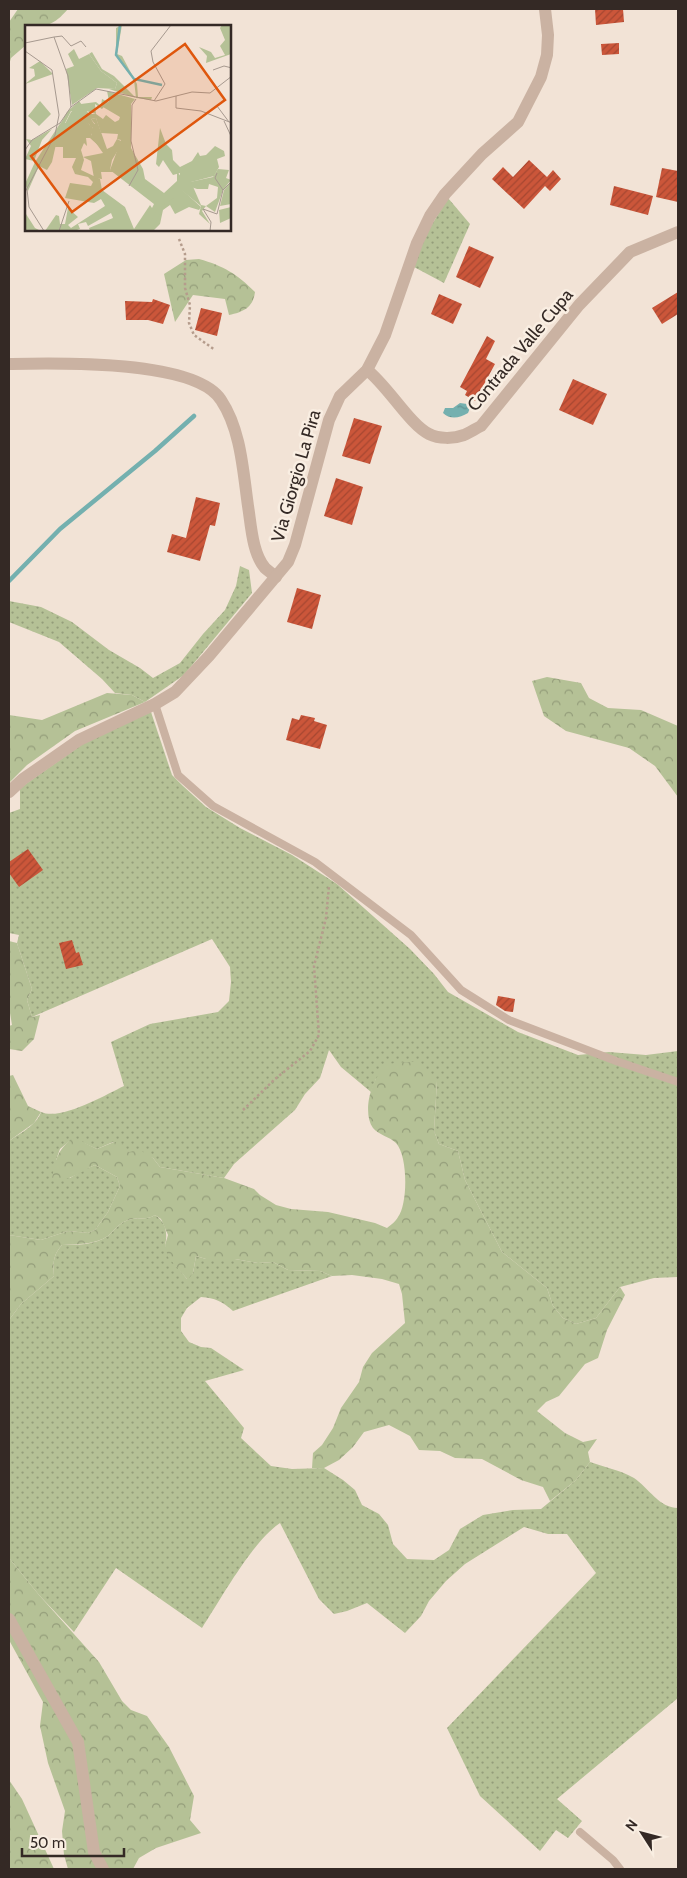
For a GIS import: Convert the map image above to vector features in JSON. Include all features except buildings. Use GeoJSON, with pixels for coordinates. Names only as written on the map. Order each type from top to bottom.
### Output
{"type":"FeatureCollection","features":[{"type":"Feature","properties":{"kind":"street","name":"Via Giorgio La Pira"},"geometry":{"type":"LineString","coordinates":[[9,792],[23,779],[79,740],[155,704],[175,692],[193,675],[288,562],[295,545],[324,434],[336,405],[346,389],[367,370],[385,335],[417,243],[430,216],[445,194],[482,154],[518,122],[541,77],[547,55],[548,35],[545,9]]}},
{"type":"Feature","properties":{"kind":"street","name":"Contrada Valle Cupa"},"geometry":{"type":"LineString","coordinates":[[367,370],[377,377],[417,425],[429,434],[446,438],[464,435],[481,426],[579,305],[630,252],[678,232]]}},
{"type":"Feature","properties":{"kind":"street"},"geometry":{"type":"LineString","coordinates":[[9,364],[107,364],[141,368],[192,379],[209,387],[221,399],[234,429],[241,459],[254,545],[264,567],[276,578]]}},
{"type":"Feature","properties":{"kind":"street"},"geometry":{"type":"LineString","coordinates":[[9,1619],[78,1742],[94,1852],[103,1869]]}},
{"type":"Feature","properties":{"kind":"lane"},"geometry":{"type":"LineString","coordinates":[[155,704],[178,775],[213,806],[315,862],[329,872],[411,935],[461,990],[509,1020],[616,1061],[678,1082]]}},
{"type":"Feature","properties":{"kind":"lane"},"geometry":{"type":"LineString","coordinates":[[580,1832],[613,1860],[620,1869]]}},
{"type":"Feature","properties":{"kind":"path"},"geometry":{"type":"LineString","coordinates":[[179,239],[185,254],[185,288],[190,305],[189,323],[194,335],[215,350]]}},
{"type":"Feature","properties":{"kind":"path"},"geometry":{"type":"LineString","coordinates":[[242,1110],[275,1079],[310,1051],[319,1036],[314,966],[326,918],[329,872]]}},
{"type":"Feature","properties":{"kind":"green space"},"geometry":{"type":"Polygon","coordinates":[[[18,9],[68,9],[50,24],[25,25],[25,46],[11,58],[9,65],[9,22],[18,9]]]}},
{"type":"Feature","properties":{"kind":"green space"},"geometry":{"type":"Polygon","coordinates":[[[448,198],[470,224],[444,283],[414,267],[423,239],[448,198]]]}},
{"type":"Feature","properties":{"kind":"green space"},"geometry":{"type":"Polygon","coordinates":[[[199,259],[236,275],[255,292],[250,306],[243,311],[229,315],[225,299],[193,295],[175,322],[164,274],[186,260],[199,259]]]}},
{"type":"Feature","properties":{"kind":"green space"},"geometry":{"type":"Polygon","coordinates":[[[240,566],[249,570],[252,593],[184,675],[145,702],[132,695],[115,693],[102,679],[59,642],[9,622],[9,601],[41,607],[72,622],[109,650],[153,678],[180,663],[225,610],[236,586],[240,566]]]}},
{"type":"Feature","properties":{"kind":"green space"},"geometry":{"type":"Polygon","coordinates":[[[547,677],[581,683],[589,698],[608,708],[641,710],[678,726],[678,797],[655,766],[629,748],[566,731],[544,716],[532,681],[547,677]]]}},
{"type":"Feature","properties":{"kind":"green space"},"geometry":{"type":"Polygon","coordinates":[[[107,693],[132,695],[145,702],[75,731],[27,765],[9,783],[9,715],[42,720],[107,693]]]}},
{"type":"Feature","properties":{"kind":"green space"},"geometry":{"type":"Polygon","coordinates":[[[151,712],[172,775],[183,786],[206,807],[240,828],[292,855],[337,884],[410,949],[448,992],[518,1032],[578,1055],[609,1052],[646,1055],[678,1051],[678,1277],[654,1278],[620,1287],[596,1318],[576,1324],[563,1318],[553,1306],[547,1288],[502,1252],[465,1180],[458,1151],[439,1144],[434,1131],[437,1081],[376,1079],[371,1092],[341,1067],[329,1050],[320,1078],[305,1094],[295,1110],[234,1164],[224,1178],[160,1167],[153,1158],[129,1152],[113,1142],[97,1149],[73,1138],[60,1149],[56,1160],[70,1178],[95,1165],[117,1177],[120,1186],[108,1212],[95,1230],[88,1233],[68,1231],[41,1240],[9,1235],[9,1141],[32,1125],[41,1112],[50,1114],[71,1110],[95,1101],[124,1086],[111,1042],[150,1024],[218,1012],[229,1001],[230,967],[212,939],[32,1017],[27,1000],[32,989],[17,943],[19,935],[9,933],[9,813],[20,809],[20,788],[87,741],[151,712]]]}},
{"type":"Feature","properties":{"kind":"green space"},"geometry":{"type":"Polygon","coordinates":[[[9,941],[17,943],[32,989],[27,1000],[32,1017],[40,1015],[34,1039],[22,1051],[9,1049],[9,1026],[12,1025],[9,1007],[9,941]]]}},
{"type":"Feature","properties":{"kind":"green space"},"geometry":{"type":"Polygon","coordinates":[[[419,1062],[437,1081],[434,1131],[439,1144],[458,1151],[465,1180],[502,1252],[547,1288],[553,1306],[563,1318],[576,1324],[596,1318],[620,1287],[625,1295],[607,1330],[598,1358],[585,1364],[559,1396],[546,1402],[537,1411],[565,1433],[583,1442],[597,1439],[588,1452],[590,1462],[575,1481],[550,1501],[543,1487],[521,1480],[482,1459],[455,1458],[440,1451],[419,1450],[410,1436],[389,1425],[364,1432],[353,1447],[339,1460],[324,1468],[312,1468],[313,1453],[322,1445],[333,1428],[341,1408],[359,1382],[363,1367],[372,1353],[405,1323],[399,1284],[382,1279],[352,1275],[332,1276],[320,1271],[288,1270],[273,1262],[258,1263],[235,1259],[206,1259],[196,1256],[193,1273],[188,1280],[168,1257],[165,1245],[168,1235],[161,1219],[155,1215],[123,1222],[108,1236],[97,1241],[86,1244],[62,1245],[54,1259],[54,1276],[21,1304],[9,1320],[9,1235],[41,1240],[68,1231],[88,1233],[95,1230],[108,1212],[120,1186],[117,1177],[95,1165],[69,1178],[52,1179],[58,1156],[63,1147],[73,1137],[97,1149],[114,1142],[121,1142],[129,1152],[140,1150],[153,1158],[160,1167],[224,1178],[254,1189],[276,1205],[291,1209],[328,1212],[375,1223],[387,1228],[396,1220],[404,1202],[405,1169],[400,1149],[396,1143],[373,1128],[368,1114],[368,1105],[372,1088],[380,1072],[390,1064],[419,1062]]]}},
{"type":"Feature","properties":{"kind":"green space"},"geometry":{"type":"Polygon","coordinates":[[[13,1075],[28,1106],[41,1112],[34,1123],[9,1141],[9,1076],[13,1075]]]}},
{"type":"Feature","properties":{"kind":"green space"},"geometry":{"type":"Polygon","coordinates":[[[155,1215],[162,1221],[165,1228],[165,1245],[175,1264],[187,1279],[193,1273],[196,1256],[206,1259],[235,1259],[258,1263],[273,1262],[288,1270],[320,1271],[332,1276],[233,1311],[218,1301],[201,1297],[187,1308],[181,1318],[181,1331],[189,1342],[201,1347],[211,1348],[244,1370],[205,1381],[244,1428],[241,1438],[271,1466],[292,1469],[324,1468],[343,1480],[355,1490],[362,1505],[379,1514],[388,1525],[393,1544],[407,1559],[434,1560],[449,1550],[460,1529],[483,1515],[513,1510],[541,1509],[575,1481],[590,1462],[629,1475],[665,1505],[678,1508],[678,1698],[557,1799],[582,1821],[568,1838],[556,1830],[540,1851],[480,1796],[447,1728],[596,1573],[567,1534],[548,1534],[524,1527],[465,1564],[446,1581],[429,1601],[421,1616],[405,1633],[367,1603],[334,1614],[319,1599],[280,1523],[269,1532],[248,1557],[202,1628],[116,1568],[74,1632],[39,1595],[9,1558],[9,1320],[21,1304],[54,1276],[54,1259],[62,1245],[92,1243],[108,1236],[123,1222],[155,1215]]]}},
{"type":"Feature","properties":{"kind":"green space"},"geometry":{"type":"Polygon","coordinates":[[[9,1558],[39,1595],[99,1662],[122,1701],[131,1710],[147,1716],[169,1747],[194,1796],[190,1820],[201,1833],[156,1848],[139,1858],[133,1869],[68,1869],[64,1855],[62,1831],[65,1811],[48,1763],[40,1726],[43,1702],[9,1640],[9,1558]]]}},
{"type":"Feature","properties":{"kind":"green space"},"geometry":{"type":"Polygon","coordinates":[[[9,1780],[22,1799],[54,1869],[9,1869],[9,1780]]]}},
{"type":"Feature","properties":{"kind":"water"},"geometry":{"type":"Polygon","coordinates":[[[460,403],[467,404],[470,408],[468,413],[455,418],[443,413],[445,408],[453,408],[460,403]]]}},
{"type":"Feature","properties":{"kind":"waterway"},"geometry":{"type":"LineString","coordinates":[[9,581],[60,529],[155,451],[194,416]]}}]}
